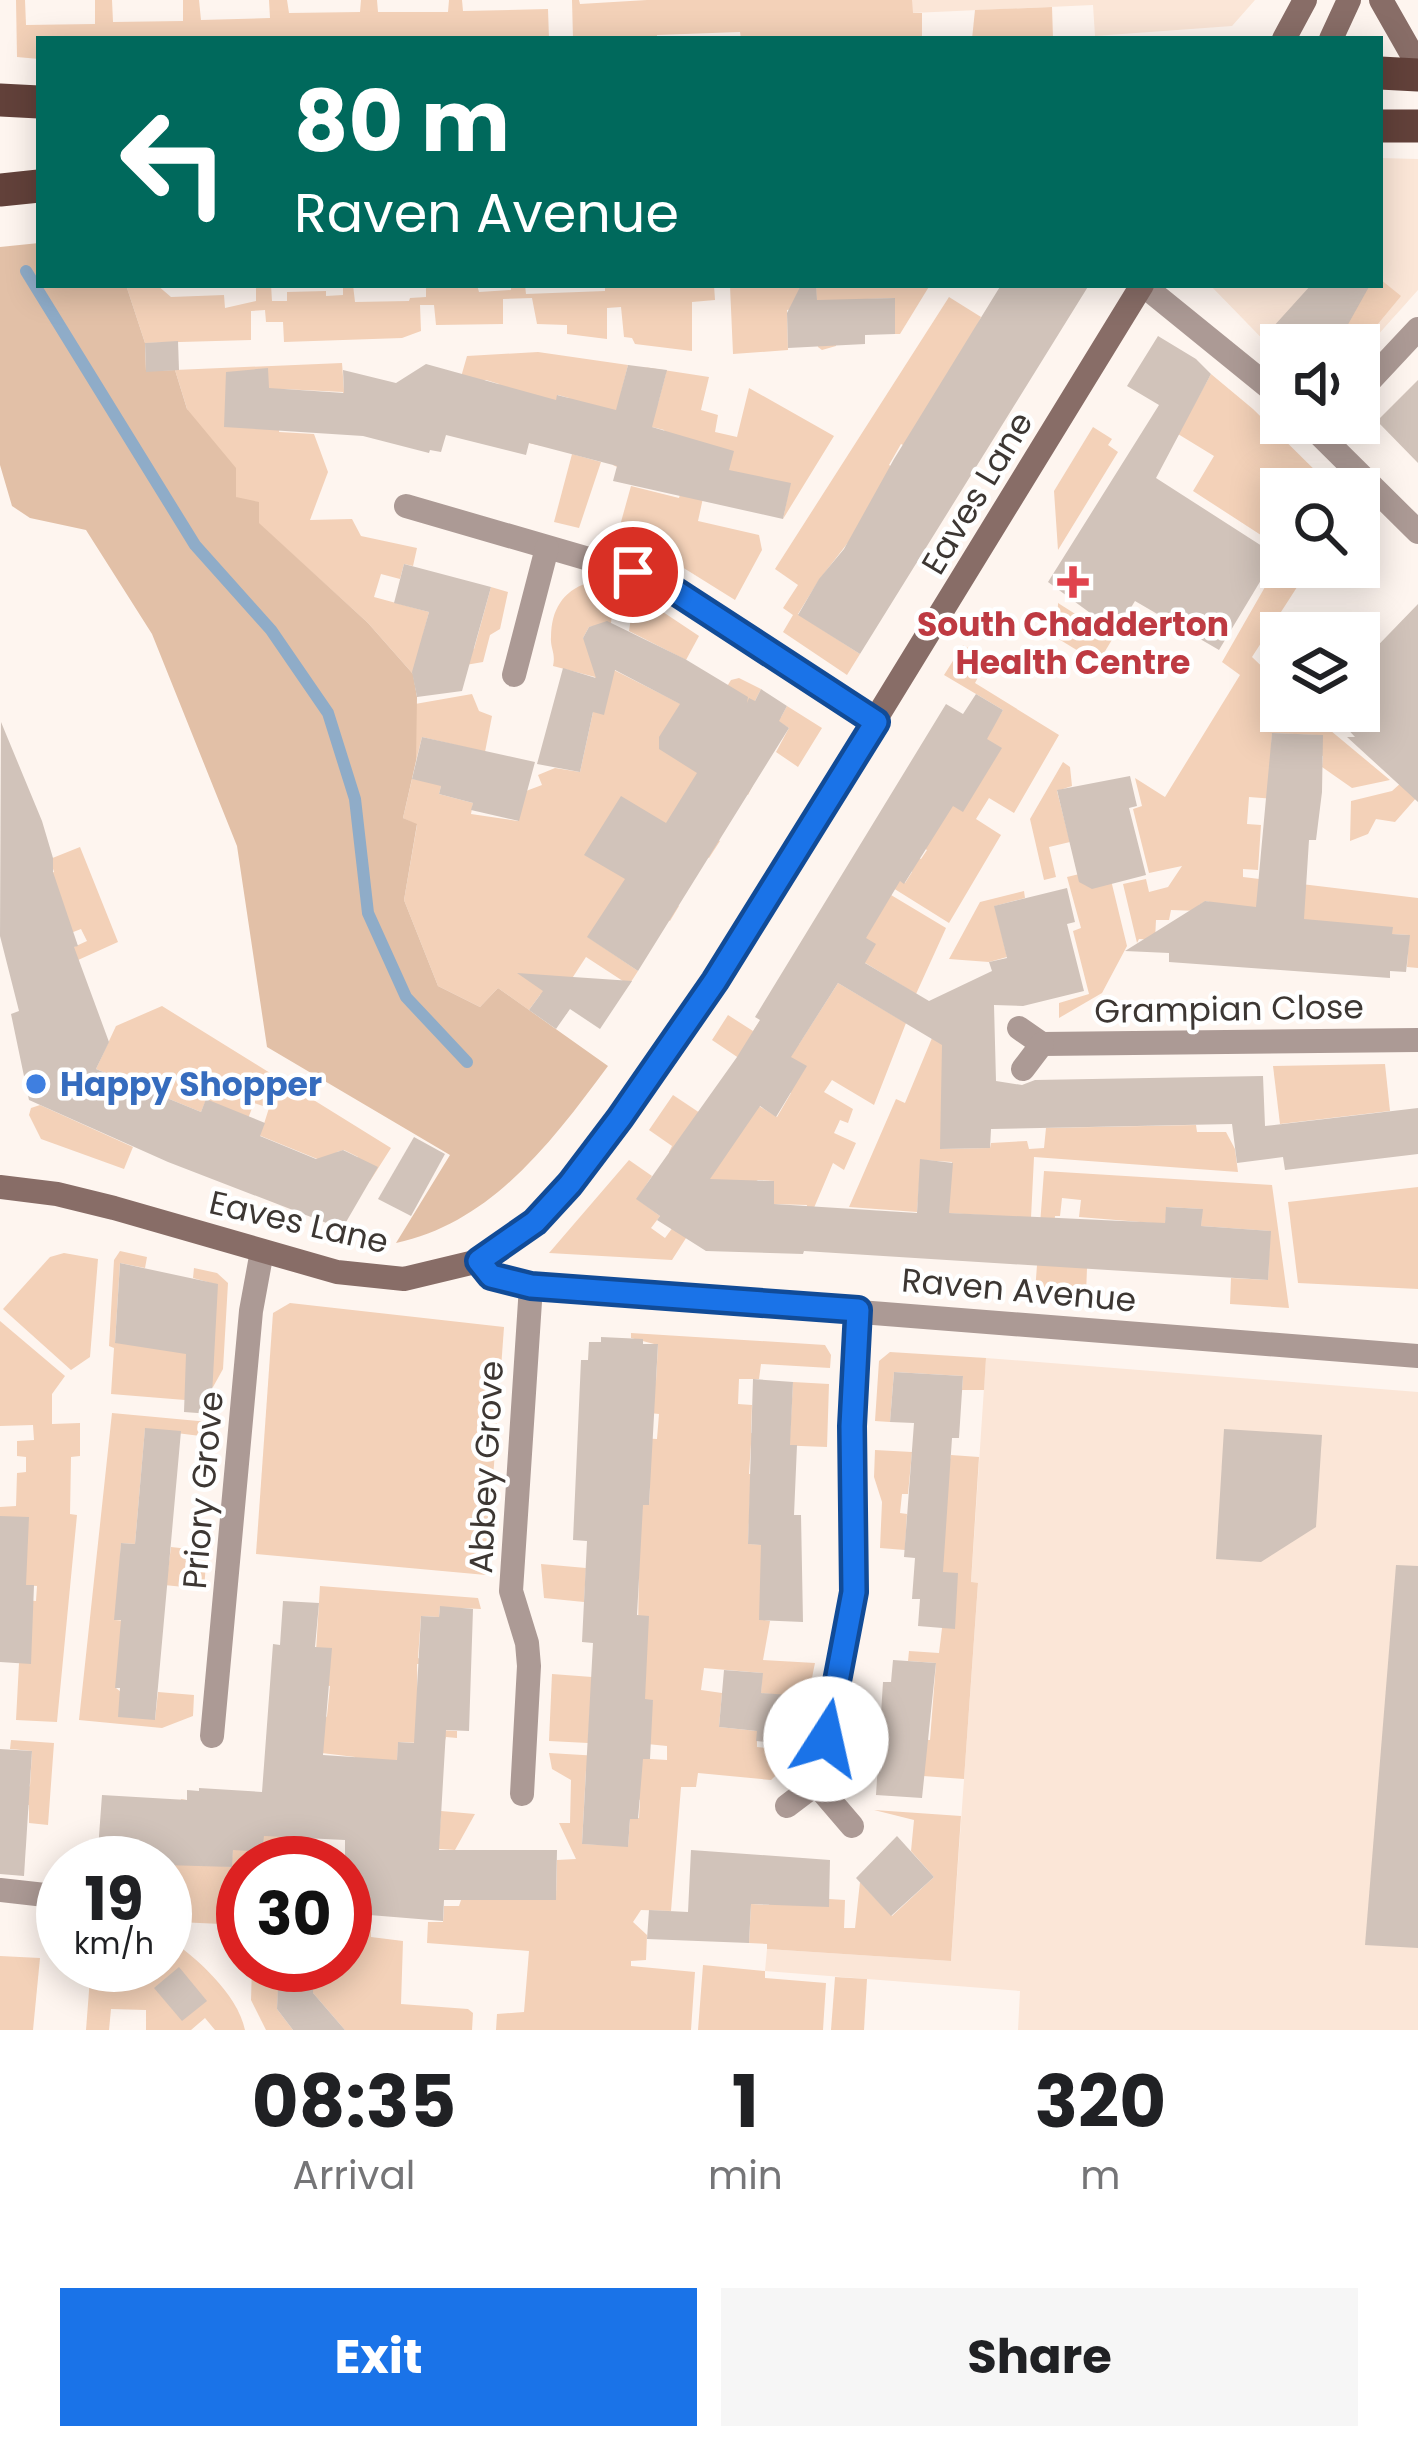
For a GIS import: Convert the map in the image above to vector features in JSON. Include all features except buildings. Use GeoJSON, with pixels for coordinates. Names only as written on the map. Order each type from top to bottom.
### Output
{"type":"FeatureCollection","features":[{"type":"Feature","properties":{"kind":"highway"},"geometry":{"type":"LineString","coordinates":[[1383,73],[1418,75]]}},
{"type":"Feature","properties":{"kind":"highway"},"geometry":{"type":"LineString","coordinates":[[0,100],[36,102]]}},
{"type":"Feature","properties":{"kind":"highway"},"geometry":{"type":"LineString","coordinates":[[1383,126],[1418,126]]}},
{"type":"Feature","properties":{"kind":"highway"},"geometry":{"type":"LineString","coordinates":[[0,190],[36,186]]}},
{"type":"Feature","properties":{"kind":"main road"},"geometry":{"type":"LineString","coordinates":[[1286,36],[1305,0]]}},
{"type":"Feature","properties":{"kind":"main road"},"geometry":{"type":"LineString","coordinates":[[1332,36],[1349,0]]}},
{"type":"Feature","properties":{"kind":"main road"},"geometry":{"type":"LineString","coordinates":[[1382,0],[1418,65]]}},
{"type":"Feature","properties":{"kind":"main road","name":"Eaves Lane"},"geometry":{"type":"LineString","coordinates":[[0,1187],[95,1204],[337,1272],[404,1280],[479,1261],[535,1222],[570,1184],[715,981],[1141,288]]}},
{"type":"Feature","properties":{"kind":"street"},"geometry":{"type":"LineString","coordinates":[[1147,288],[1260,381]]}},
{"type":"Feature","properties":{"kind":"street"},"geometry":{"type":"LineString","coordinates":[[1380,370],[1418,329]]}},
{"type":"Feature","properties":{"kind":"street"},"geometry":{"type":"LineString","coordinates":[[1336,444],[1418,532]]}},
{"type":"Feature","properties":{"kind":"street"},"geometry":{"type":"LineString","coordinates":[[406,506],[655,578],[876,722]]}},
{"type":"Feature","properties":{"kind":"street"},"geometry":{"type":"LineString","coordinates":[[514,676],[547,548]]}},
{"type":"Feature","properties":{"kind":"street"},"geometry":{"type":"LineString","coordinates":[[1019,1028],[1042,1044],[1023,1069]]}},
{"type":"Feature","properties":{"kind":"street","name":"Grampian Close"},"geometry":{"type":"LineString","coordinates":[[1042,1044],[1418,1040]]}},
{"type":"Feature","properties":{"kind":"street","name":"Priory Grove"},"geometry":{"type":"LineString","coordinates":[[212,1736],[251,1310],[262,1251]]}},
{"type":"Feature","properties":{"kind":"street","name":"Raven Avenue"},"geometry":{"type":"LineString","coordinates":[[479,1261],[491,1276],[531,1286],[1418,1356]]}},
{"type":"Feature","properties":{"kind":"street","name":"Abbey Grove"},"geometry":{"type":"LineString","coordinates":[[522,1794],[529,1666],[527,1642],[511,1591],[531,1286]]}},
{"type":"Feature","properties":{"kind":"street"},"geometry":{"type":"LineString","coordinates":[[787,1806],[817,1784],[854,1592],[852,1426],[858,1310]]}},
{"type":"Feature","properties":{"kind":"street"},"geometry":{"type":"LineString","coordinates":[[817,1784],[852,1826]]}},
{"type":"Feature","properties":{"kind":"street"},"geometry":{"type":"LineString","coordinates":[[0,1891],[36,1894]]}},
{"type":"Feature","properties":{"kind":"shaded area"},"geometry":{"type":"Polygon","coordinates":[[[16,0],[25,0],[26,25],[95,24],[95,0],[112,0],[113,22],[183,21],[183,0],[199,0],[201,20],[270,18],[269,0],[287,0],[289,13],[360,12],[361,0],[377,0],[378,12],[448,12],[449,0],[462,0],[463,11],[548,9],[549,36],[36,36],[36,59],[17,57],[16,0]]]}},
{"type":"Feature","properties":{"kind":"shaded area"},"geometry":{"type":"Polygon","coordinates":[[[572,0],[580,4],[912,0],[913,13],[922,13],[922,36],[741,36],[740,32],[573,36],[572,0]]]}},
{"type":"Feature","properties":{"kind":"shaded area"},"geometry":{"type":"Polygon","coordinates":[[[912,0],[1255,0],[1232,26],[1095,36],[1093,5],[912,13],[912,0]]]}},
{"type":"Feature","properties":{"kind":"shaded area"},"geometry":{"type":"Polygon","coordinates":[[[1052,7],[1053,36],[972,36],[975,10],[1052,7]]]}},
{"type":"Feature","properties":{"kind":"shaded area"},"geometry":{"type":"Polygon","coordinates":[[[1383,158],[1418,159],[1418,290],[1380,333],[1380,324],[1260,324],[1260,336],[1213,288],[1383,288],[1383,158]]]}},
{"type":"Feature","properties":{"kind":"shaded area"},"geometry":{"type":"Polygon","coordinates":[[[36,243],[36,288],[127,288],[145,343],[146,371],[175,370],[187,409],[236,468],[236,497],[259,502],[259,523],[368,623],[413,674],[416,761],[403,818],[417,824],[404,900],[438,986],[480,1007],[498,988],[608,1066],[517,1175],[491,1198],[430,1233],[396,1243],[450,1155],[267,1047],[237,846],[152,634],[86,530],[30,518],[12,506],[0,465],[0,247],[36,243]]]}},
{"type":"Feature","properties":{"kind":"shaded area"},"geometry":{"type":"Polygon","coordinates":[[[1383,281],[1401,296],[1378,324],[1343,324],[1328,311],[1332,288],[1383,288],[1383,281]]]}},
{"type":"Feature","properties":{"kind":"shaded area"},"geometry":{"type":"Polygon","coordinates":[[[127,288],[160,288],[171,297],[224,295],[225,308],[256,301],[256,288],[271,288],[272,301],[287,301],[287,292],[343,295],[343,288],[353,288],[355,302],[409,301],[426,297],[426,288],[478,288],[479,292],[525,288],[526,294],[714,288],[715,300],[692,302],[692,351],[635,344],[624,337],[621,307],[607,308],[607,339],[567,334],[567,325],[537,324],[532,298],[503,299],[503,324],[436,325],[434,305],[420,305],[421,331],[402,338],[284,342],[283,322],[266,322],[265,310],[251,311],[251,340],[145,343],[127,288]]]}},
{"type":"Feature","properties":{"kind":"shaded area"},"geometry":{"type":"Polygon","coordinates":[[[730,288],[800,288],[794,309],[787,310],[788,350],[733,354],[730,288]]]}},
{"type":"Feature","properties":{"kind":"shaded area"},"geometry":{"type":"Polygon","coordinates":[[[816,288],[928,288],[900,334],[895,334],[894,298],[867,299],[867,335],[835,309],[836,346],[818,347],[816,288]]]}},
{"type":"Feature","properties":{"kind":"shaded area"},"geometry":{"type":"Polygon","coordinates":[[[949,297],[981,317],[917,452],[901,444],[889,465],[902,473],[798,614],[860,654],[847,675],[783,632],[793,615],[783,608],[798,585],[775,569],[949,297]]]}},
{"type":"Feature","properties":{"kind":"shaded area"},"geometry":{"type":"Polygon","coordinates":[[[538,352],[628,365],[621,393],[658,403],[666,373],[644,367],[709,377],[701,410],[718,415],[715,432],[737,437],[749,388],[834,436],[783,519],[790,484],[708,475],[698,521],[759,535],[762,550],[735,600],[658,552],[616,540],[631,486],[679,498],[685,477],[664,430],[648,426],[617,467],[613,465],[623,423],[567,409],[569,398],[558,395],[542,446],[529,443],[537,411],[499,384],[486,380],[457,391],[467,356],[538,352]]]}},
{"type":"Feature","properties":{"kind":"shaded area"},"geometry":{"type":"Polygon","coordinates":[[[342,363],[344,390],[359,390],[343,430],[343,392],[282,389],[279,432],[314,434],[328,472],[310,520],[352,519],[361,536],[417,548],[413,566],[404,564],[400,579],[381,574],[374,597],[429,612],[423,635],[474,649],[491,587],[508,592],[500,629],[490,635],[483,662],[413,674],[368,623],[258,523],[236,497],[188,412],[175,370],[342,363]]]}},
{"type":"Feature","properties":{"kind":"shaded area"},"geometry":{"type":"Polygon","coordinates":[[[1211,374],[1260,416],[1260,444],[1288,444],[1313,468],[1260,468],[1260,534],[1193,491],[1214,456],[1178,434],[1211,374]]]}},
{"type":"Feature","properties":{"kind":"shaded area"},"geometry":{"type":"Polygon","coordinates":[[[1093,427],[1112,439],[1108,445],[1118,452],[1058,550],[1054,491],[1093,427]]]}},
{"type":"Feature","properties":{"kind":"shaded area"},"geometry":{"type":"Polygon","coordinates":[[[572,454],[601,462],[579,528],[554,522],[572,454]]]}},
{"type":"Feature","properties":{"kind":"shaded area"},"geometry":{"type":"Polygon","coordinates":[[[587,583],[615,589],[611,623],[589,627],[583,638],[608,667],[679,703],[711,712],[731,680],[739,678],[761,689],[755,701],[781,717],[787,706],[822,728],[798,767],[776,752],[789,728],[748,703],[753,785],[748,795],[707,771],[689,822],[720,841],[709,858],[668,833],[627,872],[679,906],[670,921],[629,894],[588,937],[638,971],[629,985],[586,957],[569,983],[567,1014],[540,995],[529,1010],[498,988],[480,1007],[438,986],[404,900],[417,825],[403,818],[412,779],[442,782],[439,794],[473,803],[471,814],[518,821],[526,791],[542,785],[538,775],[555,768],[580,772],[595,677],[553,666],[551,637],[560,603],[587,583]]]}},
{"type":"Feature","properties":{"kind":"shaded area"},"geometry":{"type":"Polygon","coordinates":[[[1264,588],[1296,588],[1281,612],[1260,612],[1260,645],[1252,657],[1260,665],[1260,732],[1332,732],[1390,780],[1352,788],[1322,767],[1317,735],[1272,733],[1269,789],[1313,802],[1249,797],[1247,824],[1261,825],[1258,870],[1243,869],[1243,877],[1418,898],[1418,968],[1407,967],[1409,935],[1392,934],[1392,927],[1335,935],[1206,901],[1198,911],[1171,910],[1169,920],[1156,920],[1155,940],[1139,939],[1137,943],[1123,884],[1146,879],[1149,892],[1168,887],[1182,866],[1149,873],[1133,809],[1142,806],[1135,778],[1165,797],[1240,675],[1222,662],[1264,588]]]}},
{"type":"Feature","properties":{"kind":"shaded area"},"geometry":{"type":"Polygon","coordinates":[[[634,598],[699,636],[686,660],[629,631],[634,598]]]}},
{"type":"Feature","properties":{"kind":"shaded area"},"geometry":{"type":"Polygon","coordinates":[[[1058,603],[1113,638],[1098,663],[1057,638],[1058,603]]]}},
{"type":"Feature","properties":{"kind":"shaded area"},"geometry":{"type":"Polygon","coordinates":[[[963,645],[988,659],[975,683],[1059,735],[1014,813],[989,798],[976,819],[1001,835],[949,923],[893,888],[898,880],[905,883],[912,872],[913,856],[921,859],[927,850],[919,845],[1003,710],[944,675],[963,645]]]}},
{"type":"Feature","properties":{"kind":"shaded area"},"geometry":{"type":"Polygon","coordinates":[[[472,694],[479,711],[492,716],[485,752],[422,737],[416,761],[415,704],[472,694]]]}},
{"type":"Feature","properties":{"kind":"shaded area"},"geometry":{"type":"Polygon","coordinates":[[[1063,762],[1070,767],[1072,786],[1057,791],[1070,842],[1049,847],[1056,877],[1044,880],[1030,819],[1063,762]]]}},
{"type":"Feature","properties":{"kind":"shaded area"},"geometry":{"type":"Polygon","coordinates":[[[1402,782],[1417,797],[1395,822],[1376,819],[1368,834],[1350,841],[1351,801],[1392,791],[1402,782]]]}},
{"type":"Feature","properties":{"kind":"shaded area"},"geometry":{"type":"Polygon","coordinates":[[[80,847],[118,942],[67,965],[63,952],[87,941],[81,929],[58,938],[40,877],[54,872],[50,859],[80,847]]]}},
{"type":"Feature","properties":{"kind":"shaded area"},"geometry":{"type":"Polygon","coordinates":[[[1100,869],[1109,872],[1127,946],[1102,993],[1059,1018],[1059,1003],[1089,994],[1073,931],[1081,928],[1067,877],[1100,869]]]}},
{"type":"Feature","properties":{"kind":"shaded area"},"geometry":{"type":"Polygon","coordinates":[[[1024,891],[1025,898],[995,906],[1007,957],[989,962],[949,959],[980,902],[1024,891]]]}},
{"type":"Feature","properties":{"kind":"shaded area"},"geometry":{"type":"Polygon","coordinates":[[[891,895],[946,928],[916,994],[854,956],[891,895]]]}},
{"type":"Feature","properties":{"kind":"shaded area"},"geometry":{"type":"Polygon","coordinates":[[[838,983],[906,1023],[874,1105],[832,1080],[824,1092],[853,1109],[848,1123],[840,1120],[834,1133],[856,1143],[844,1170],[833,1163],[805,1229],[807,1205],[774,1204],[774,1181],[758,1180],[702,1213],[672,1260],[549,1253],[629,1160],[652,1176],[637,1199],[660,1216],[651,1228],[665,1238],[707,1181],[649,1130],[673,1095],[700,1113],[759,1106],[777,1117],[791,1093],[712,1040],[728,1015],[753,1031],[761,1019],[799,1044],[838,983]]]}},
{"type":"Feature","properties":{"kind":"shaded area"},"geometry":{"type":"Polygon","coordinates":[[[947,1002],[941,1149],[1027,1141],[1029,1149],[1044,1148],[1046,1128],[1196,1125],[1197,1132],[1226,1132],[1235,1149],[1238,1172],[1034,1157],[1031,1218],[948,1213],[952,1162],[921,1160],[917,1212],[849,1207],[896,1099],[905,1103],[947,1002]]]}},
{"type":"Feature","properties":{"kind":"shaded area"},"geometry":{"type":"Polygon","coordinates":[[[162,1006],[391,1148],[370,1181],[353,1174],[358,1157],[344,1150],[337,1152],[332,1165],[256,1134],[269,1108],[254,1103],[244,1129],[206,1100],[201,1112],[96,1069],[116,1026],[162,1006]]]}},
{"type":"Feature","properties":{"kind":"shaded area"},"geometry":{"type":"Polygon","coordinates":[[[1385,1064],[1390,1111],[1280,1124],[1273,1066],[1385,1064]]]}},
{"type":"Feature","properties":{"kind":"shaded area"},"geometry":{"type":"Polygon","coordinates":[[[40,1105],[133,1147],[124,1169],[41,1139],[29,1115],[31,1108],[40,1105]]]}},
{"type":"Feature","properties":{"kind":"shaded area"},"geometry":{"type":"Polygon","coordinates":[[[1044,1171],[1272,1185],[1289,1308],[1230,1304],[1231,1278],[1268,1280],[1270,1231],[1201,1226],[1202,1209],[1167,1207],[1165,1224],[1079,1217],[1081,1200],[1062,1198],[1060,1216],[1055,1216],[1051,1264],[1087,1268],[1086,1295],[1035,1292],[1044,1171]]]}},
{"type":"Feature","properties":{"kind":"shaded area"},"geometry":{"type":"Polygon","coordinates":[[[1418,1187],[1418,1289],[1298,1283],[1288,1202],[1418,1187]]]}},
{"type":"Feature","properties":{"kind":"shaded area"},"geometry":{"type":"Polygon","coordinates":[[[120,1251],[147,1257],[145,1268],[120,1263],[115,1343],[218,1285],[193,1278],[194,1268],[217,1273],[228,1283],[223,1369],[213,1387],[186,1385],[185,1400],[111,1394],[114,1260],[120,1251]]]}},
{"type":"Feature","properties":{"kind":"shaded area"},"geometry":{"type":"Polygon","coordinates":[[[64,1253],[98,1259],[90,1357],[71,1370],[3,1309],[50,1257],[64,1253]]]}},
{"type":"Feature","properties":{"kind":"shaded area"},"geometry":{"type":"Polygon","coordinates":[[[290,1303],[504,1327],[486,1575],[256,1554],[273,1313],[290,1303]]]}},
{"type":"Feature","properties":{"kind":"shaded area"},"geometry":{"type":"Polygon","coordinates":[[[0,1321],[65,1376],[52,1394],[52,1424],[80,1423],[80,1456],[71,1457],[70,1514],[77,1515],[57,1722],[16,1720],[19,1663],[31,1663],[23,1600],[36,1601],[37,1586],[0,1584],[0,1507],[16,1506],[17,1473],[26,1472],[26,1457],[17,1456],[17,1441],[34,1440],[33,1425],[0,1426],[0,1321]]]}},
{"type":"Feature","properties":{"kind":"shaded area"},"geometry":{"type":"Polygon","coordinates":[[[631,1333],[825,1345],[831,1355],[830,1368],[761,1364],[759,1379],[739,1379],[738,1404],[752,1405],[751,1433],[756,1434],[790,1435],[793,1382],[829,1384],[827,1447],[751,1444],[749,1474],[769,1475],[750,1498],[748,1544],[792,1546],[759,1619],[770,1621],[763,1660],[815,1663],[806,1711],[791,1756],[771,1780],[698,1773],[696,1787],[681,1787],[671,1911],[641,1910],[633,1922],[647,1935],[646,1960],[631,1961],[631,1966],[695,1972],[691,2030],[496,2030],[497,2014],[524,2012],[529,1951],[427,1943],[428,1922],[443,1922],[444,1906],[459,1906],[461,1900],[556,1899],[557,1860],[576,1859],[559,1823],[570,1823],[571,1780],[552,1769],[549,1753],[667,1760],[667,1746],[637,1743],[653,1701],[637,1699],[639,1567],[631,1504],[649,1505],[650,1484],[632,1482],[582,1435],[657,1439],[659,1414],[640,1412],[656,1381],[658,1345],[631,1338],[631,1333]],[[704,1668],[701,1690],[722,1693],[719,1727],[757,1731],[757,1747],[784,1743],[789,1696],[761,1693],[762,1673],[704,1668]],[[586,1770],[582,1844],[628,1846],[630,1819],[639,1818],[640,1800],[586,1770]]]}},
{"type":"Feature","properties":{"kind":"shaded area"},"geometry":{"type":"Polygon","coordinates":[[[890,1352],[986,1358],[984,1390],[962,1390],[963,1376],[894,1372],[890,1422],[875,1421],[879,1361],[890,1352]]]}},
{"type":"Feature","properties":{"kind":"shaded area"},"geometry":{"type":"Polygon","coordinates":[[[986,1358],[1418,1392],[1418,2030],[1018,2030],[1020,1991],[765,1971],[767,1949],[951,1961],[978,1584],[971,1583],[986,1358]]]}},
{"type":"Feature","properties":{"kind":"shaded area"},"geometry":{"type":"Polygon","coordinates":[[[112,1413],[209,1422],[216,1438],[145,1429],[135,1544],[121,1543],[120,1560],[167,1577],[171,1547],[207,1551],[204,1589],[154,1584],[115,1620],[126,1621],[116,1688],[155,1720],[158,1692],[194,1695],[193,1716],[162,1728],[79,1720],[112,1413]]]}},
{"type":"Feature","properties":{"kind":"shaded area"},"geometry":{"type":"Polygon","coordinates":[[[875,1450],[912,1452],[908,1494],[902,1494],[900,1513],[907,1514],[905,1550],[880,1548],[882,1502],[874,1477],[875,1450]]]}},
{"type":"Feature","properties":{"kind":"shaded area"},"geometry":{"type":"Polygon","coordinates":[[[951,1455],[979,1457],[971,1582],[978,1583],[964,1779],[923,1776],[888,1737],[930,1740],[936,1663],[908,1661],[909,1651],[939,1653],[942,1628],[925,1571],[951,1455]]]}},
{"type":"Feature","properties":{"kind":"shaded area"},"geometry":{"type":"Polygon","coordinates":[[[541,1564],[586,1568],[584,1602],[544,1598],[541,1564]]]}},
{"type":"Feature","properties":{"kind":"shaded area"},"geometry":{"type":"Polygon","coordinates":[[[320,1586],[478,1598],[481,1609],[440,1607],[439,1617],[421,1616],[418,1658],[433,1664],[417,1664],[418,1729],[457,1731],[457,1738],[446,1737],[444,1744],[398,1742],[397,1772],[439,1842],[441,1811],[475,1814],[455,1850],[372,1844],[372,1836],[365,1836],[352,1805],[355,1757],[305,1751],[327,1716],[330,1686],[314,1684],[320,1586]]]}},
{"type":"Feature","properties":{"kind":"shaded area"},"geometry":{"type":"Polygon","coordinates":[[[552,1674],[592,1677],[588,1743],[549,1741],[552,1674]]]}},
{"type":"Feature","properties":{"kind":"shaded area"},"geometry":{"type":"Polygon","coordinates":[[[11,1740],[54,1743],[48,1825],[29,1823],[29,1805],[6,1804],[30,1786],[32,1751],[10,1749],[11,1740]]]}},
{"type":"Feature","properties":{"kind":"shaded area"},"geometry":{"type":"Polygon","coordinates":[[[181,1799],[187,1800],[185,1820],[216,1865],[216,1924],[192,1923],[192,1836],[179,1836],[181,1799]]]}},
{"type":"Feature","properties":{"kind":"shaded area"},"geometry":{"type":"Polygon","coordinates":[[[288,1802],[286,1836],[257,1836],[265,1831],[288,1802]]]}},
{"type":"Feature","properties":{"kind":"shaded area"},"geometry":{"type":"Polygon","coordinates":[[[874,1810],[961,1816],[951,1961],[767,1949],[767,1944],[749,1943],[751,1904],[769,1905],[771,1874],[829,1899],[845,1900],[844,1928],[855,1928],[860,1882],[892,1916],[934,1877],[911,1851],[914,1820],[874,1810]]]}},
{"type":"Feature","properties":{"kind":"shaded area"},"geometry":{"type":"Polygon","coordinates":[[[372,1937],[403,1941],[401,2004],[468,2009],[473,2013],[472,2030],[345,2030],[313,1993],[372,1992],[372,1937]]]}},
{"type":"Feature","properties":{"kind":"shaded area"},"geometry":{"type":"Polygon","coordinates":[[[0,1956],[36,1958],[33,2030],[0,2030],[0,1956]]]}},
{"type":"Feature","properties":{"kind":"shaded area"},"geometry":{"type":"Polygon","coordinates":[[[192,1958],[216,1981],[216,1992],[226,1992],[245,2030],[215,2030],[205,2018],[191,2030],[146,2030],[146,2010],[111,2009],[109,2030],[86,2030],[89,1992],[192,1992],[192,1958]]]}},
{"type":"Feature","properties":{"kind":"shaded area"},"geometry":{"type":"Polygon","coordinates":[[[703,1965],[765,1971],[765,1978],[826,1983],[823,2030],[698,2030],[703,1965]]]}},
{"type":"Feature","properties":{"kind":"shaded area"},"geometry":{"type":"Polygon","coordinates":[[[835,1977],[867,1979],[864,2030],[831,2030],[835,1977]]]}},
{"type":"Feature","properties":{"kind":"shaded area"},"geometry":{"type":"Polygon","coordinates":[[[251,1992],[278,1992],[277,2009],[293,2030],[266,2030],[251,1992]]]}},
{"type":"Feature","properties":{"kind":"waterway"},"geometry":{"type":"LineString","coordinates":[[26,271],[36,287]]}},
{"type":"Feature","properties":{"kind":"waterway"},"geometry":{"type":"LineString","coordinates":[[36,288],[195,545],[271,630],[328,713],[355,799],[368,913],[406,997],[467,1062]]}},
{"type":"Feature","properties":{"kind":"place","name":"South Chadderton Health Centre"},"geometry":{"type":"Point","coordinates":[1073,582]}},
{"type":"Feature","properties":{"kind":"place","name":"Happy Shopper"},"geometry":{"type":"Point","coordinates":[36,1084]}},
{"type":"Feature","properties":{"kind":"route"},"geometry":{"type":"LineString","coordinates":[[633,572],[655,578],[876,722],[715,981],[620,1118],[535,1222],[479,1261],[491,1276],[531,1286],[858,1310],[852,1426],[854,1592],[826,1739]]}}]}
